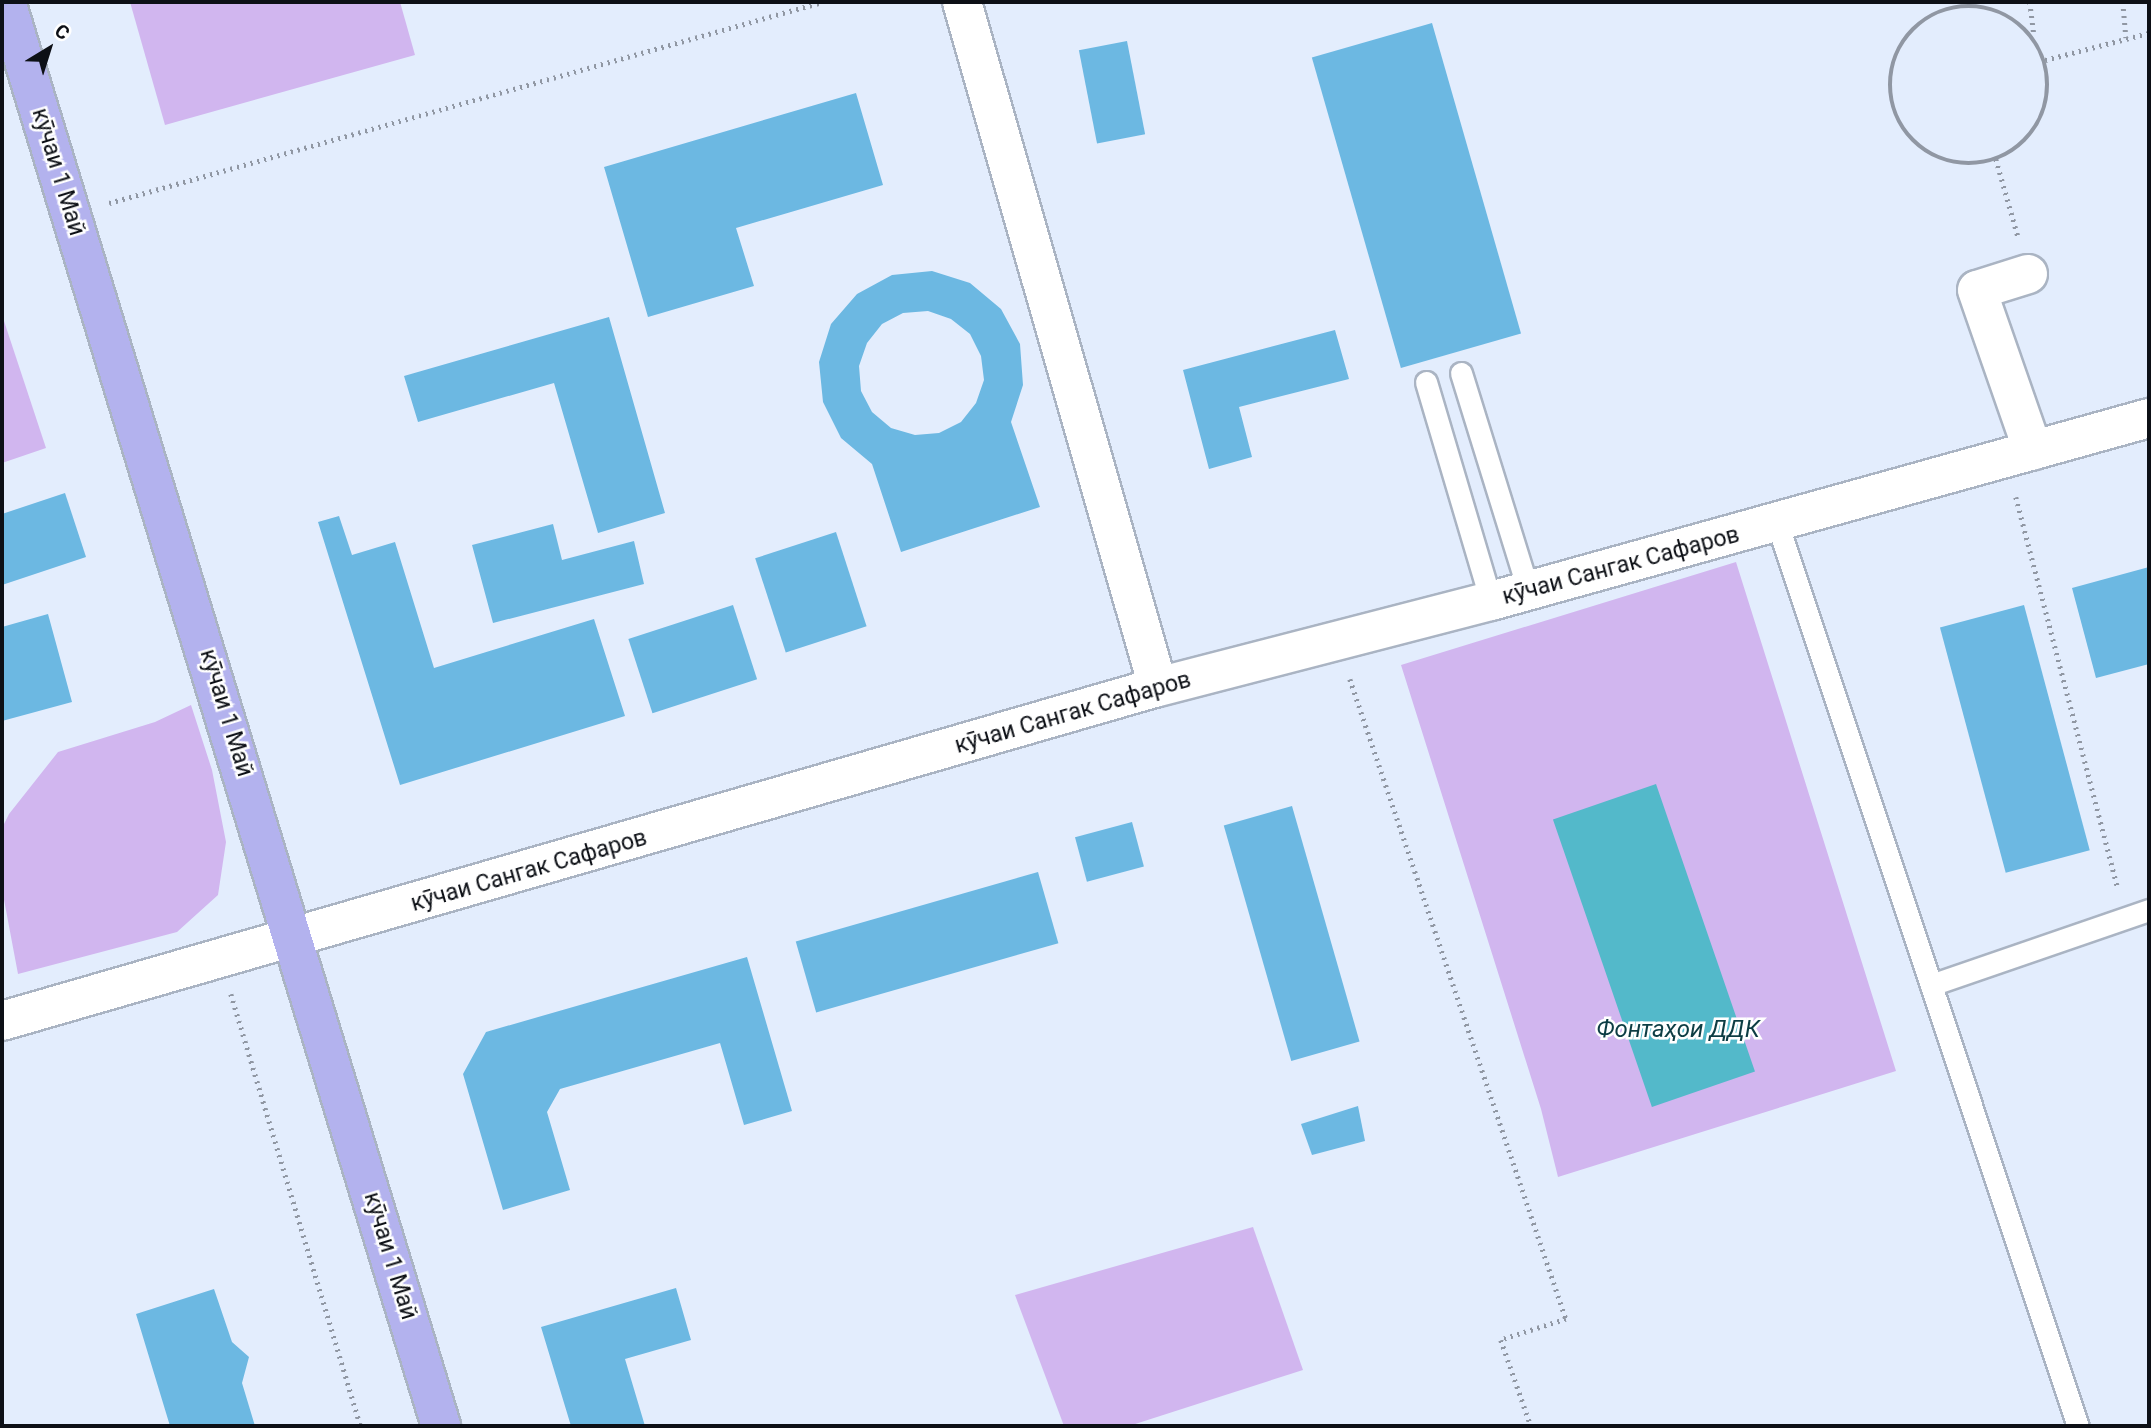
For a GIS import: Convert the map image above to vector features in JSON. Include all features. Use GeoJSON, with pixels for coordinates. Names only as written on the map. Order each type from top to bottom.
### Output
{"type":"FeatureCollection","features":[{"type":"Feature","properties":{"kind":"main road","name":"кӯчаи 1 Май"},"geometry":{"type":"LineString","coordinates":[[6,2],[295,939],[441,1426]]}},
{"type":"Feature","properties":{"kind":"street"},"geometry":{"type":"LineString","coordinates":[[962,2],[1157,687]]}},
{"type":"Feature","properties":{"kind":"street"},"geometry":{"type":"LineString","coordinates":[[2019,455],[1977,290],[2028,274]]}},
{"type":"Feature","properties":{"kind":"street","name":"кӯчаи Сангак Сафаров"},"geometry":{"type":"LineString","coordinates":[[2,1021],[295,939],[1157,687],[1491,601],[2149,418]]}},
{"type":"Feature","properties":{"kind":"lane"},"geometry":{"type":"LineString","coordinates":[[1461,373],[1528,590]]}},
{"type":"Feature","properties":{"kind":"lane"},"geometry":{"type":"LineString","coordinates":[[1426,382],[1491,601]]}},
{"type":"Feature","properties":{"kind":"lane"},"geometry":{"type":"LineString","coordinates":[[1777,523],[2078,1426]]}},
{"type":"Feature","properties":{"kind":"lane"},"geometry":{"type":"LineString","coordinates":[[1931,985],[2149,910]]}},
{"type":"Feature","properties":{"kind":"path"},"geometry":{"type":"LineString","coordinates":[[71,214],[822,2]]}},
{"type":"Feature","properties":{"kind":"path"},"geometry":{"type":"LineString","coordinates":[[2029,2],[2034,38]]}},
{"type":"Feature","properties":{"kind":"path"},"geometry":{"type":"LineString","coordinates":[[2123,2],[2126,38]]}},
{"type":"Feature","properties":{"kind":"path"},"geometry":{"type":"LineString","coordinates":[[1952,4],[1992,8],[2016,20],[2034,38],[2045,60],[2049,84],[2045,108],[2018,148],[1996,159],[1969,164],[1930,153],[1901,126],[1891,100],[1890,73],[1898,47],[1915,25],[1952,4]]}},
{"type":"Feature","properties":{"kind":"path"},"geometry":{"type":"LineString","coordinates":[[2045,60],[2149,33]]}},
{"type":"Feature","properties":{"kind":"path"},"geometry":{"type":"LineString","coordinates":[[1996,159],[2028,274]]}},
{"type":"Feature","properties":{"kind":"path"},"geometry":{"type":"LineString","coordinates":[[2019,455],[2126,918]]}},
{"type":"Feature","properties":{"kind":"path"},"geometry":{"type":"LineString","coordinates":[[1337,641],[1566,1319],[1501,1340],[1531,1426]]}},
{"type":"Feature","properties":{"kind":"path"},"geometry":{"type":"LineString","coordinates":[[220,960],[361,1426]]}},
{"type":"Feature","properties":{"kind":"shaded area"},"geometry":{"type":"Polygon","coordinates":[[[130,2],[400,2],[415,55],[165,125],[130,2]]]}},
{"type":"Feature","properties":{"kind":"shaded area"},"geometry":{"type":"Polygon","coordinates":[[[2,315],[46,448],[2,463],[2,315]]]}},
{"type":"Feature","properties":{"kind":"shaded area"},"geometry":{"type":"Polygon","coordinates":[[[1736,562],[1896,1071],[1558,1177],[1541,1109],[1401,665],[1736,562]]]}},
{"type":"Feature","properties":{"kind":"shaded area"},"geometry":{"type":"Polygon","coordinates":[[[191,705],[212,770],[226,842],[218,895],[177,932],[18,974],[2,889],[2,828],[9,814],[58,752],[155,722],[191,705]]]}},
{"type":"Feature","properties":{"kind":"shaded area"},"geometry":{"type":"Polygon","coordinates":[[[1253,1227],[1303,1370],[1129,1426],[1064,1426],[1015,1295],[1253,1227]]]}},
{"type":"Feature","properties":{"kind":"water","name":"Фонтаҳои ДДК"},"geometry":{"type":"Polygon","coordinates":[[[1656,784],[1755,1071],[1652,1107],[1553,819],[1656,784]]]}},
{"type":"Feature","properties":{"kind":"building"},"geometry":{"type":"Polygon","coordinates":[[[1432,23],[1521,333],[1401,368],[1312,57],[1432,23]]]}},
{"type":"Feature","properties":{"kind":"building"},"geometry":{"type":"Polygon","coordinates":[[[1127,41],[1145,134],[1097,144],[1079,50],[1127,41]]]}},
{"type":"Feature","properties":{"kind":"building"},"geometry":{"type":"Polygon","coordinates":[[[856,93],[883,185],[736,228],[754,286],[648,317],[604,167],[856,93]]]}},
{"type":"Feature","properties":{"kind":"building"},"geometry":{"type":"Polygon","coordinates":[[[932,271],[970,283],[1001,309],[1020,344],[1023,385],[1011,422],[1040,507],[901,552],[872,464],[841,438],[823,402],[819,362],[831,324],[857,294],[892,275],[932,271]],[[928,311],[903,313],[882,324],[867,343],[859,366],[861,391],[872,412],[891,428],[915,435],[939,433],[961,422],[976,403],[984,380],[981,356],[970,334],[951,319],[928,311]]]}},
{"type":"Feature","properties":{"kind":"building"},"geometry":{"type":"Polygon","coordinates":[[[609,317],[665,513],[598,533],[554,383],[418,422],[404,376],[609,317]]]}},
{"type":"Feature","properties":{"kind":"building"},"geometry":{"type":"Polygon","coordinates":[[[1335,330],[1349,379],[1239,407],[1252,457],[1209,469],[1183,370],[1335,330]]]}},
{"type":"Feature","properties":{"kind":"building"},"geometry":{"type":"Polygon","coordinates":[[[65,493],[86,557],[2,585],[2,514],[65,493]]]}},
{"type":"Feature","properties":{"kind":"building"},"geometry":{"type":"Polygon","coordinates":[[[339,516],[352,555],[395,542],[434,668],[594,619],[625,716],[400,785],[318,522],[339,516]]]}},
{"type":"Feature","properties":{"kind":"building"},"geometry":{"type":"Polygon","coordinates":[[[553,524],[562,560],[634,541],[644,584],[493,623],[472,545],[553,524]]]}},
{"type":"Feature","properties":{"kind":"building"},"geometry":{"type":"Polygon","coordinates":[[[836,532],[867,626],[786,652],[755,558],[836,532]]]}},
{"type":"Feature","properties":{"kind":"building"},"geometry":{"type":"Polygon","coordinates":[[[2149,567],[2149,664],[2096,678],[2072,588],[2149,567]]]}},
{"type":"Feature","properties":{"kind":"building"},"geometry":{"type":"Polygon","coordinates":[[[733,605],[757,679],[652,713],[628,639],[733,605]]]}},
{"type":"Feature","properties":{"kind":"building"},"geometry":{"type":"Polygon","coordinates":[[[2024,605],[2090,850],[2006,873],[1940,628],[2024,605]]]}},
{"type":"Feature","properties":{"kind":"building"},"geometry":{"type":"Polygon","coordinates":[[[48,614],[72,702],[2,721],[2,627],[48,614]]]}},
{"type":"Feature","properties":{"kind":"building"},"geometry":{"type":"Polygon","coordinates":[[[1292,806],[1360,1042],[1291,1061],[1224,826],[1292,806]]]}},
{"type":"Feature","properties":{"kind":"building"},"geometry":{"type":"Polygon","coordinates":[[[1132,822],[1144,866],[1087,882],[1075,837],[1132,822]]]}},
{"type":"Feature","properties":{"kind":"building"},"geometry":{"type":"Polygon","coordinates":[[[1038,872],[1058,943],[816,1013],[796,941],[1038,872]]]}},
{"type":"Feature","properties":{"kind":"building"},"geometry":{"type":"Polygon","coordinates":[[[747,957],[792,1111],[744,1125],[720,1043],[560,1089],[547,1112],[570,1190],[503,1210],[463,1074],[486,1032],[747,957]]]}},
{"type":"Feature","properties":{"kind":"building"},"geometry":{"type":"Polygon","coordinates":[[[1358,1106],[1365,1141],[1312,1155],[1301,1124],[1358,1106]]]}},
{"type":"Feature","properties":{"kind":"building"},"geometry":{"type":"Polygon","coordinates":[[[676,1288],[691,1340],[625,1359],[645,1426],[571,1426],[541,1327],[676,1288]]]}},
{"type":"Feature","properties":{"kind":"building"},"geometry":{"type":"Polygon","coordinates":[[[214,1289],[232,1342],[249,1357],[242,1383],[255,1426],[170,1426],[136,1314],[214,1289]]]}}]}
